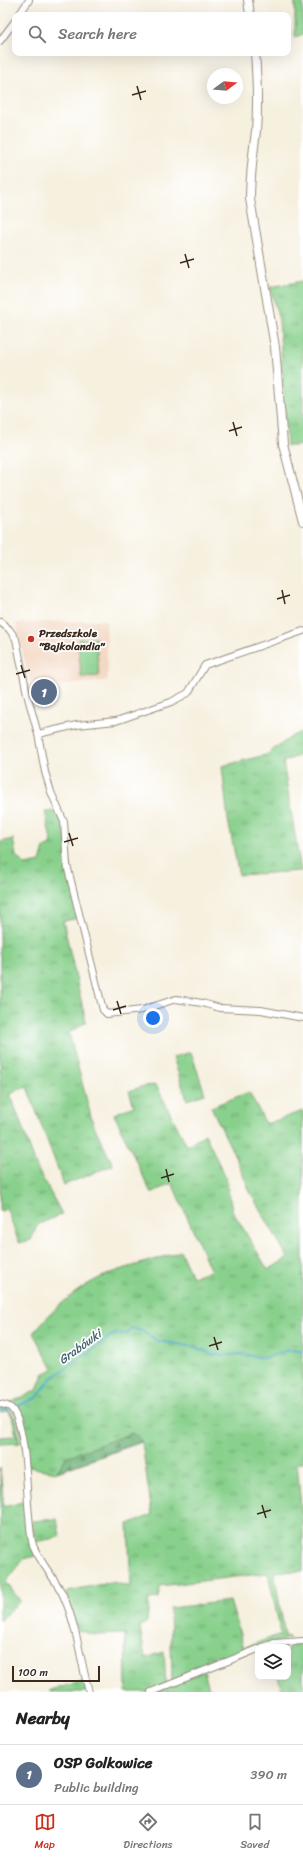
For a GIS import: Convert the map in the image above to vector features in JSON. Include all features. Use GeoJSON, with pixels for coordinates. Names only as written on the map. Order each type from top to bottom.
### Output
{"type":"FeatureCollection","features":[{"type":"Feature","properties":{"kind":"street"},"geometry":{"type":"LineString","coordinates":[[21,12],[29,0]]}},
{"type":"Feature","properties":{"kind":"street"},"geometry":{"type":"LineString","coordinates":[[248,0],[250,12]]}},
{"type":"Feature","properties":{"kind":"street"},"geometry":{"type":"LineString","coordinates":[[0,41],[12,25]]}},
{"type":"Feature","properties":{"kind":"street"},"geometry":{"type":"LineString","coordinates":[[255,56],[257,94],[256,130],[250,175],[250,199],[275,347],[282,444],[303,521]]}},
{"type":"Feature","properties":{"kind":"street"},"geometry":{"type":"LineString","coordinates":[[0,622],[9,629],[16,639],[28,700],[38,734],[50,792],[64,822],[67,865],[103,1010],[107,1014],[123,1014],[142,1010],[176,999],[202,1003],[220,1008],[261,1010],[303,1018]]}},
{"type":"Feature","properties":{"kind":"street"},"geometry":{"type":"LineString","coordinates":[[38,734],[77,725],[116,721],[171,702],[188,693],[205,665],[303,631]]}},
{"type":"Feature","properties":{"kind":"street"},"geometry":{"type":"LineString","coordinates":[[0,1404],[8,1405],[12,1409],[18,1424],[26,1461],[26,1485],[33,1545],[62,1594],[70,1614],[79,1645],[89,1692]]}},
{"type":"Feature","properties":{"kind":"street"},"geometry":{"type":"LineString","coordinates":[[271,1644],[303,1641]]}},
{"type":"Feature","properties":{"kind":"street"},"geometry":{"type":"LineString","coordinates":[[151,1692],[255,1650]]}},
{"type":"Feature","properties":{"kind":"shaded area"},"geometry":{"type":"Polygon","coordinates":[[[106,620],[108,680],[41,688],[37,681],[29,680],[16,623],[106,620]]]}},
{"type":"Feature","properties":{"kind":"green space"},"geometry":{"type":"Polygon","coordinates":[[[295,0],[303,0],[303,34],[295,37],[295,0]]]}},
{"type":"Feature","properties":{"kind":"green space"},"geometry":{"type":"Polygon","coordinates":[[[303,281],[303,445],[287,446],[279,320],[270,287],[303,281]]]}},
{"type":"Feature","properties":{"kind":"green space"},"geometry":{"type":"Polygon","coordinates":[[[96,638],[99,676],[81,677],[78,639],[96,638]]]}},
{"type":"Feature","properties":{"kind":"green space"},"geometry":{"type":"Polygon","coordinates":[[[303,733],[303,754],[283,762],[301,871],[239,875],[228,820],[222,766],[266,755],[294,735],[303,733]]]}},
{"type":"Feature","properties":{"kind":"green space"},"geometry":{"type":"Polygon","coordinates":[[[57,811],[63,823],[79,918],[63,921],[86,1022],[69,1033],[93,1124],[113,1165],[64,1185],[27,1087],[10,1093],[37,1168],[62,1214],[37,1225],[31,1240],[19,1243],[7,1209],[0,1211],[0,842],[13,839],[16,856],[25,865],[40,862],[44,848],[52,844],[45,812],[57,811]]]}},
{"type":"Feature","properties":{"kind":"green space"},"geometry":{"type":"Polygon","coordinates":[[[191,1052],[205,1094],[187,1100],[173,1057],[191,1052]]]}},
{"type":"Feature","properties":{"kind":"green space"},"geometry":{"type":"Polygon","coordinates":[[[156,1085],[187,1146],[205,1134],[226,1179],[232,1210],[268,1270],[288,1258],[250,1192],[236,1158],[211,1107],[249,1092],[266,1124],[303,1111],[303,1462],[297,1463],[303,1530],[303,1571],[274,1572],[285,1635],[290,1638],[270,1644],[255,1644],[255,1649],[172,1681],[170,1608],[230,1601],[244,1648],[281,1634],[268,1573],[160,1586],[159,1598],[149,1599],[147,1622],[140,1627],[145,1658],[164,1652],[166,1684],[148,1692],[126,1692],[125,1634],[95,1635],[78,1630],[66,1596],[68,1591],[112,1582],[131,1587],[128,1524],[152,1515],[142,1442],[57,1472],[28,1467],[18,1417],[10,1403],[37,1390],[43,1374],[53,1369],[33,1333],[58,1307],[88,1284],[109,1274],[180,1251],[192,1277],[211,1271],[172,1183],[151,1193],[114,1114],[134,1106],[129,1091],[144,1086],[156,1085]]]}},
{"type":"Feature","properties":{"kind":"green space"},"geometry":{"type":"Polygon","coordinates":[[[0,1406],[9,1408],[16,1420],[20,1443],[0,1444],[0,1437],[16,1436],[12,1416],[8,1411],[0,1412],[0,1406]]]}},
{"type":"Feature","properties":{"kind":"green space"},"geometry":{"type":"Polygon","coordinates":[[[132,1433],[142,1441],[57,1472],[66,1457],[132,1433]]]}},
{"type":"Feature","properties":{"kind":"green space"},"geometry":{"type":"Polygon","coordinates":[[[0,1468],[4,1507],[26,1501],[35,1556],[24,1559],[6,1582],[20,1601],[0,1621],[0,1468]]]}},
{"type":"Feature","properties":{"kind":"green space"},"geometry":{"type":"Polygon","coordinates":[[[57,1519],[60,1537],[35,1542],[32,1521],[57,1519]]]}},
{"type":"Feature","properties":{"kind":"green space"},"geometry":{"type":"Polygon","coordinates":[[[303,1642],[303,1692],[282,1692],[279,1680],[291,1680],[291,1644],[286,1644],[303,1642]]]}},
{"type":"Feature","properties":{"kind":"green space"},"geometry":{"type":"Polygon","coordinates":[[[204,1671],[210,1692],[155,1692],[204,1671]]]}},
{"type":"Feature","properties":{"kind":"green space"},"geometry":{"type":"Polygon","coordinates":[[[84,1681],[88,1692],[50,1692],[50,1690],[84,1681]]]}},
{"type":"Feature","properties":{"kind":"waterway","name":"Grabówki"},"geometry":{"type":"LineString","coordinates":[[15,1407],[36,1398],[51,1379],[111,1336],[116,1334],[127,1334],[131,1328],[142,1331],[158,1341],[195,1347],[214,1355],[241,1354],[264,1358],[288,1350],[300,1351],[303,1353]]}},
{"type":"Feature","properties":{"kind":"waterway","name":"Grabówki"},"geometry":{"type":"LineString","coordinates":[[0,1409],[10,1410]]}},
{"type":"Feature","properties":{"kind":"place","name":"Przedszkole \"Bajkolandia\""},"geometry":{"type":"Point","coordinates":[31,639]}},
{"type":"Feature","properties":{"kind":"place","name":"OSP Golkowice"},"geometry":{"type":"Point","coordinates":[44,692]}}]}
